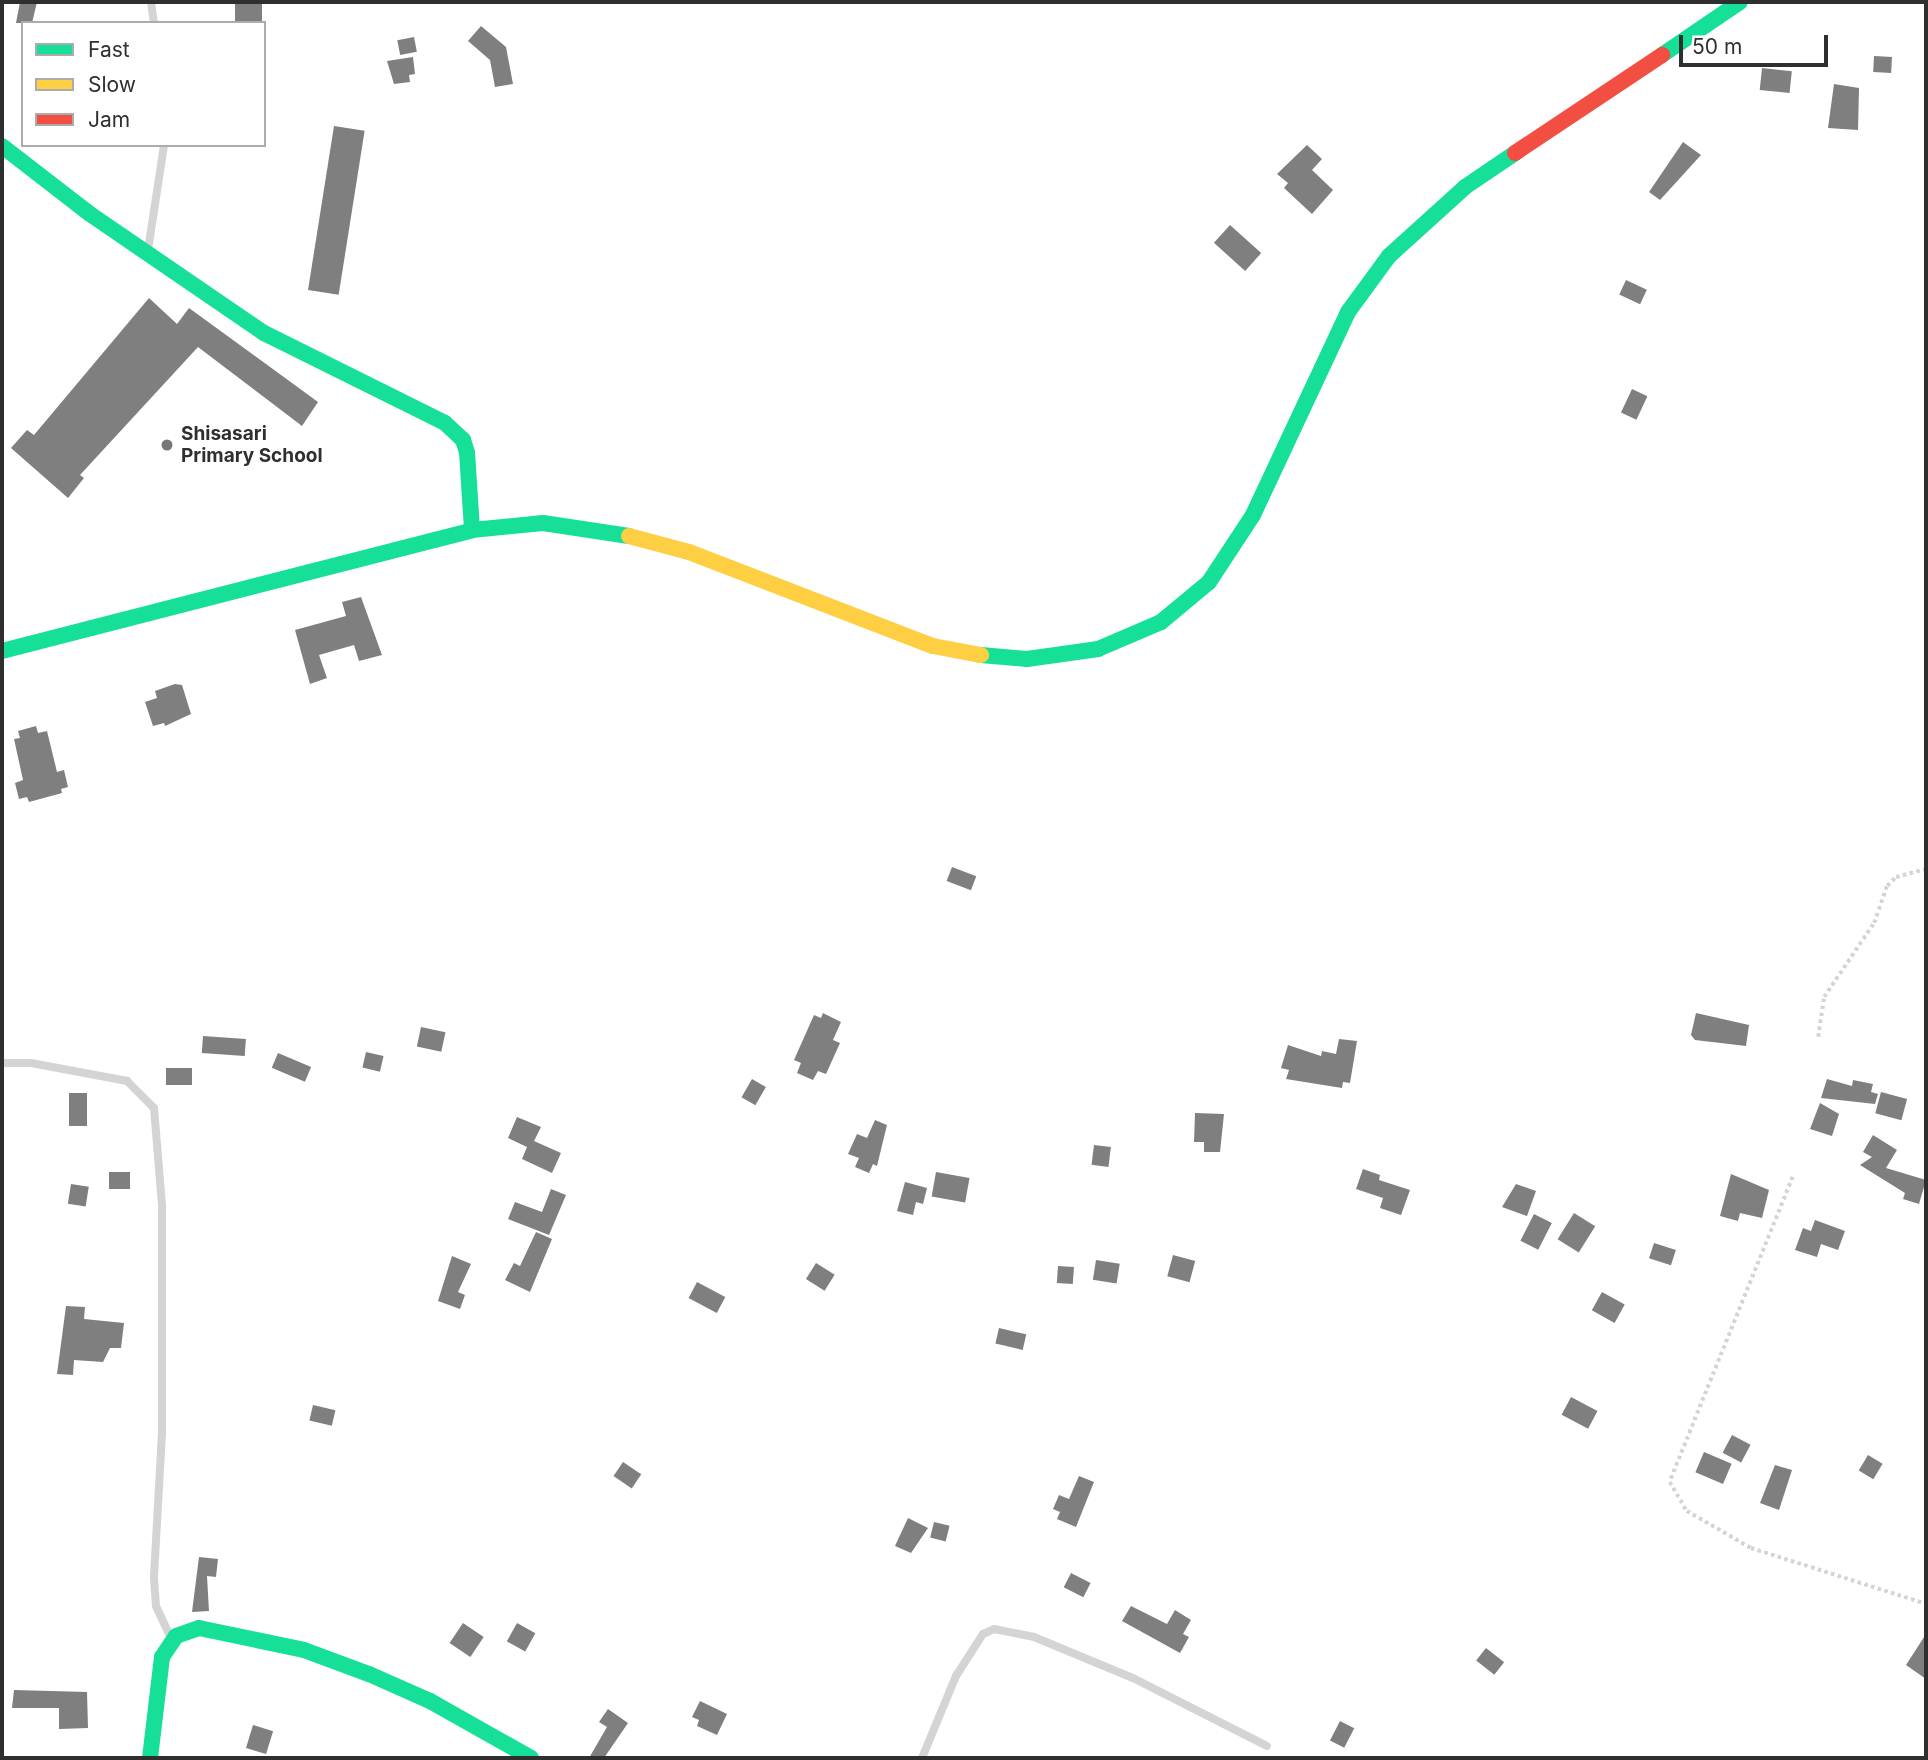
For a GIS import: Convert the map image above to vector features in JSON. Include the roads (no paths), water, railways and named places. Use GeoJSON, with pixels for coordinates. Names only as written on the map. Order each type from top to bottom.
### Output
{"type":"FeatureCollection","features":[{"type":"Feature","properties":{"kind":"street"},"geometry":{"type":"LineString","coordinates":[[2,651],[472,530],[543,523],[650,540],[933,646],[964,653],[1027,659],[1098,649],[1136,634],[1180,608],[1209,582],[1231,551],[1296,431],[1348,312],[1389,256],[1465,187],[1740,2]]}},
{"type":"Feature","properties":{"kind":"street"},"geometry":{"type":"LineString","coordinates":[[2,146],[148,253],[264,333],[445,423],[463,440],[467,452],[472,530]]}},
{"type":"Feature","properties":{"kind":"street"},"geometry":{"type":"LineString","coordinates":[[150,1758],[158,1674],[173,1640],[199,1628],[304,1650],[430,1701],[531,1758]]}},
{"type":"Feature","properties":{"kind":"lane"},"geometry":{"type":"LineString","coordinates":[[150,2],[154,21]]}},
{"type":"Feature","properties":{"kind":"lane"},"geometry":{"type":"LineString","coordinates":[[148,253],[164,147]]}},
{"type":"Feature","properties":{"kind":"lane"},"geometry":{"type":"LineString","coordinates":[[2,1063],[31,1063],[127,1081],[154,1108],[162,1206],[162,1433],[154,1578],[156,1606],[173,1640]]}},
{"type":"Feature","properties":{"kind":"lane"},"geometry":{"type":"LineString","coordinates":[[922,1758],[956,1676],[983,1634],[993,1629],[1034,1637],[1133,1678],[1267,1746]]}},
{"type":"Feature","properties":{"kind":"place","name":"Shisasari Primary School"},"geometry":{"type":"Point","coordinates":[167,445]}}]}
